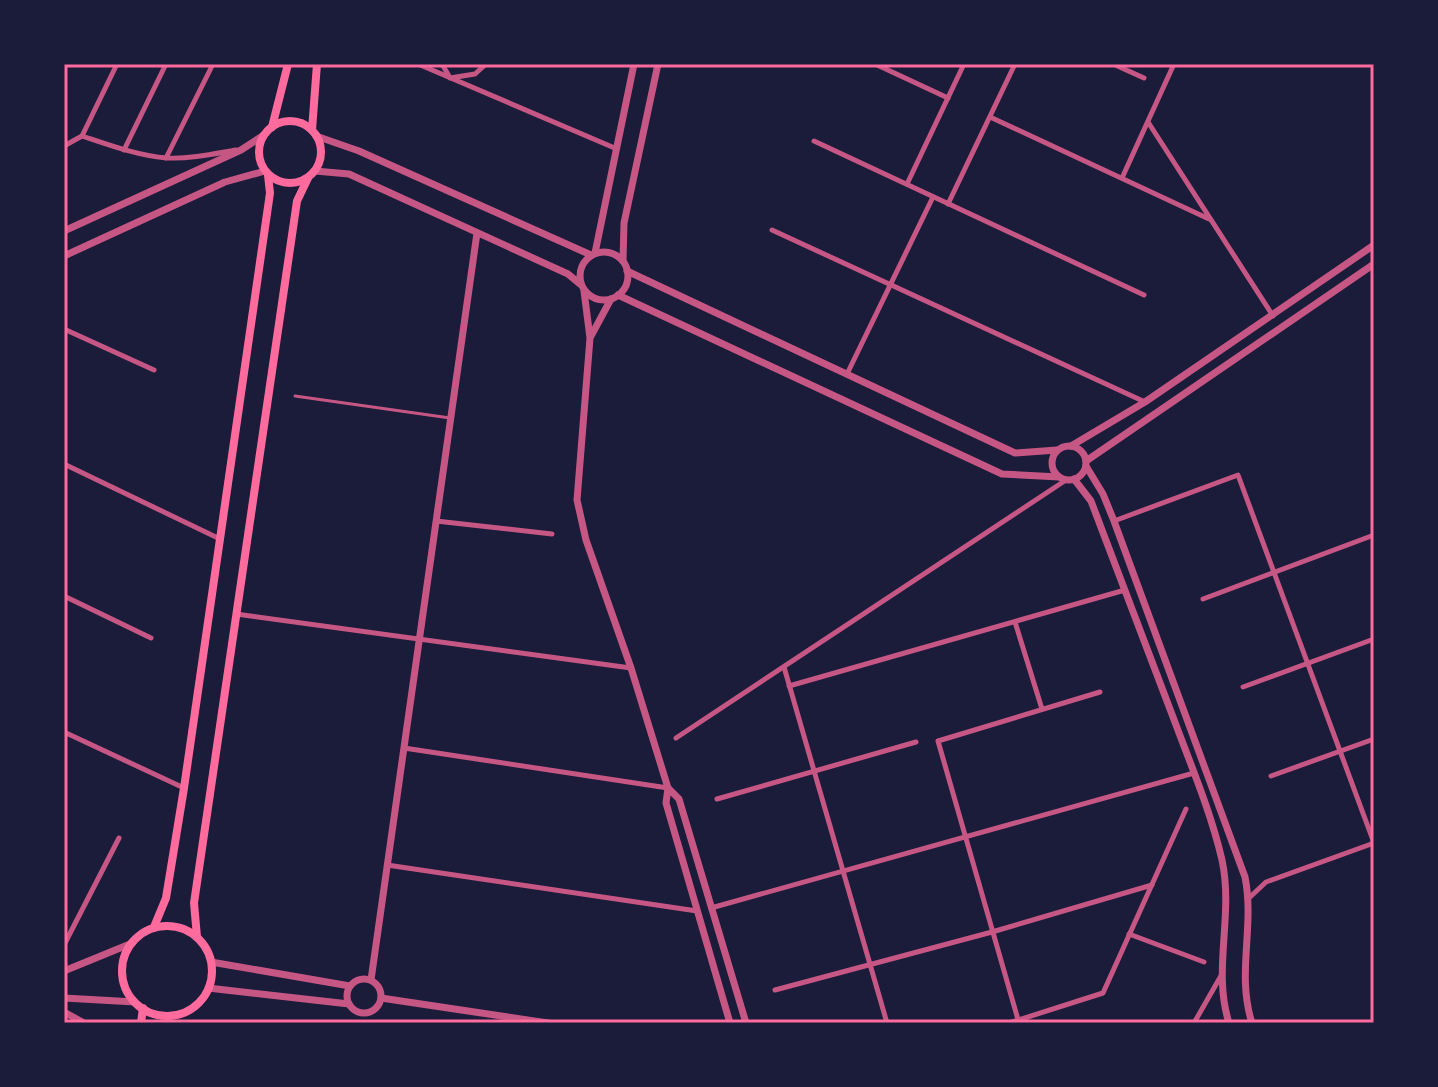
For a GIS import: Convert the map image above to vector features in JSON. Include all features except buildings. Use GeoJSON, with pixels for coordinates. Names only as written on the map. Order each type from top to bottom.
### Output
{"type":"FeatureCollection","features":[{"type":"Feature","properties":{"kind":"main road"},"geometry":{"type":"LineString","coordinates":[[272,127],[288,64]]}},
{"type":"Feature","properties":{"kind":"main road"},"geometry":{"type":"LineString","coordinates":[[197,937],[194,903],[297,201],[308,178],[315,171],[321,150],[314,133],[317,64]]}},
{"type":"Feature","properties":{"kind":"main road"},"geometry":{"type":"LineString","coordinates":[[154,927],[166,898],[184,788],[270,193],[259,155],[264,135],[272,127],[293,121],[314,133]]}},
{"type":"Feature","properties":{"kind":"main road"},"geometry":{"type":"LineString","coordinates":[[266,173],[287,184],[308,178]]}},
{"type":"Feature","properties":{"kind":"main road"},"geometry":{"type":"LineString","coordinates":[[139,1005],[165,1015],[188,1010],[198,1003],[208,988],[211,962],[206,948],[197,937],[169,925],[154,927],[130,944],[122,971],[124,985],[139,1005],[141,1023]]}},
{"type":"Feature","properties":{"kind":"main road"},"geometry":{"type":"LineString","coordinates":[[186,1023],[188,1010]]}},
{"type":"Feature","properties":{"kind":"street"},"geometry":{"type":"LineString","coordinates":[[64,146],[82,136],[117,64]]}},
{"type":"Feature","properties":{"kind":"street"},"geometry":{"type":"LineString","coordinates":[[124,150],[166,64]]}},
{"type":"Feature","properties":{"kind":"street"},"geometry":{"type":"LineString","coordinates":[[166,158],[213,64]]}},
{"type":"Feature","properties":{"kind":"street"},"geometry":{"type":"LineString","coordinates":[[418,64],[617,149]]}},
{"type":"Feature","properties":{"kind":"street"},"geometry":{"type":"LineString","coordinates":[[442,64],[450,78]]}},
{"type":"Feature","properties":{"kind":"street"},"geometry":{"type":"LineString","coordinates":[[450,78],[475,74],[486,64]]}},
{"type":"Feature","properties":{"kind":"street"},"geometry":{"type":"LineString","coordinates":[[634,64],[593,254],[580,269],[590,338],[577,500],[586,540],[631,668],[668,788],[666,803],[730,1023]]}},
{"type":"Feature","properties":{"kind":"street"},"geometry":{"type":"LineString","coordinates":[[590,338],[627,283],[623,261],[624,223],[658,64]]}},
{"type":"Feature","properties":{"kind":"street"},"geometry":{"type":"LineString","coordinates":[[875,64],[948,98]]}},
{"type":"Feature","properties":{"kind":"street"},"geometry":{"type":"LineString","coordinates":[[907,184],[964,64]]}},
{"type":"Feature","properties":{"kind":"street"},"geometry":{"type":"LineString","coordinates":[[948,204],[1015,64]]}},
{"type":"Feature","properties":{"kind":"street"},"geometry":{"type":"LineString","coordinates":[[1113,64],[1144,78]]}},
{"type":"Feature","properties":{"kind":"street"},"geometry":{"type":"LineString","coordinates":[[1122,178],[1174,64]]}},
{"type":"Feature","properties":{"kind":"street"},"geometry":{"type":"LineString","coordinates":[[990,117],[1209,219]]}},
{"type":"Feature","properties":{"kind":"street"},"geometry":{"type":"LineString","coordinates":[[1148,122],[1273,316]]}},
{"type":"Feature","properties":{"kind":"street"},"geometry":{"type":"LineString","coordinates":[[314,133],[593,254],[611,252],[623,261]]}},
{"type":"Feature","properties":{"kind":"street"},"geometry":{"type":"LineString","coordinates":[[64,231],[241,150],[264,135]]}},
{"type":"Feature","properties":{"kind":"street"},"geometry":{"type":"LineString","coordinates":[[82,136],[124,150],[166,158],[241,150]]}},
{"type":"Feature","properties":{"kind":"street"},"geometry":{"type":"LineString","coordinates":[[814,141],[1144,295]]}},
{"type":"Feature","properties":{"kind":"street"},"geometry":{"type":"LineString","coordinates":[[315,171],[349,174],[568,274],[596,299],[615,297],[1002,474],[1066,479]]}},
{"type":"Feature","properties":{"kind":"street"},"geometry":{"type":"LineString","coordinates":[[64,256],[225,182],[266,173]]}},
{"type":"Feature","properties":{"kind":"street"},"geometry":{"type":"LineString","coordinates":[[846,375],[933,197]]}},
{"type":"Feature","properties":{"kind":"street"},"geometry":{"type":"LineString","coordinates":[[772,230],[1145,402]]}},
{"type":"Feature","properties":{"kind":"street"},"geometry":{"type":"LineString","coordinates":[[371,980],[477,233]]}},
{"type":"Feature","properties":{"kind":"street"},"geometry":{"type":"LineString","coordinates":[[627,271],[1015,453],[1071,446],[1145,402],[1374,245]]}},
{"type":"Feature","properties":{"kind":"street"},"geometry":{"type":"LineString","coordinates":[[676,738],[1066,479],[1081,475],[1086,464],[1374,264]]}},
{"type":"Feature","properties":{"kind":"street"},"geometry":{"type":"LineString","coordinates":[[64,329],[154,370]]}},
{"type":"Feature","properties":{"kind":"street"},"geometry":{"type":"LineString","coordinates":[[1071,446],[1081,451],[1103,494],[1237,850],[1249,898],[1243,979],[1252,1023]]}},
{"type":"Feature","properties":{"kind":"street"},"geometry":{"type":"LineString","coordinates":[[1057,450],[1051,464],[1091,501],[1194,773],[1221,859],[1227,921],[1222,973],[1229,1023]]}},
{"type":"Feature","properties":{"kind":"street"},"geometry":{"type":"LineString","coordinates":[[64,464],[220,539]]}},
{"type":"Feature","properties":{"kind":"street"},"geometry":{"type":"LineString","coordinates":[[1114,521],[1238,475],[1374,843],[1266,882],[1249,898]]}},
{"type":"Feature","properties":{"kind":"street"},"geometry":{"type":"LineString","coordinates":[[436,521],[552,534]]}},
{"type":"Feature","properties":{"kind":"street"},"geometry":{"type":"LineString","coordinates":[[1203,599],[1374,535]]}},
{"type":"Feature","properties":{"kind":"street"},"geometry":{"type":"LineString","coordinates":[[789,686],[1125,590]]}},
{"type":"Feature","properties":{"kind":"street"},"geometry":{"type":"LineString","coordinates":[[64,596],[151,638]]}},
{"type":"Feature","properties":{"kind":"street"},"geometry":{"type":"LineString","coordinates":[[236,614],[631,668]]}},
{"type":"Feature","properties":{"kind":"street"},"geometry":{"type":"LineString","coordinates":[[1015,622],[1042,709]]}},
{"type":"Feature","properties":{"kind":"street"},"geometry":{"type":"LineString","coordinates":[[1243,687],[1374,639]]}},
{"type":"Feature","properties":{"kind":"street"},"geometry":{"type":"LineString","coordinates":[[784,667],[887,1023]]}},
{"type":"Feature","properties":{"kind":"street"},"geometry":{"type":"LineString","coordinates":[[1018,1022],[938,741],[1100,692]]}},
{"type":"Feature","properties":{"kind":"street"},"geometry":{"type":"LineString","coordinates":[[64,732],[184,788]]}},
{"type":"Feature","properties":{"kind":"street"},"geometry":{"type":"LineString","coordinates":[[1271,776],[1374,739]]}},
{"type":"Feature","properties":{"kind":"street"},"geometry":{"type":"LineString","coordinates":[[717,799],[916,742]]}},
{"type":"Feature","properties":{"kind":"street"},"geometry":{"type":"LineString","coordinates":[[404,748],[668,788],[679,799],[746,1023]]}},
{"type":"Feature","properties":{"kind":"street"},"geometry":{"type":"LineString","coordinates":[[711,908],[1194,773]]}},
{"type":"Feature","properties":{"kind":"street"},"geometry":{"type":"LineString","coordinates":[[1009,1023],[1103,993],[1186,809]]}},
{"type":"Feature","properties":{"kind":"street"},"geometry":{"type":"LineString","coordinates":[[64,945],[119,838]]}},
{"type":"Feature","properties":{"kind":"street"},"geometry":{"type":"LineString","coordinates":[[387,865],[697,911]]}},
{"type":"Feature","properties":{"kind":"street"},"geometry":{"type":"LineString","coordinates":[[775,990],[1152,885]]}},
{"type":"Feature","properties":{"kind":"street"},"geometry":{"type":"LineString","coordinates":[[1129,934],[1204,962]]}},
{"type":"Feature","properties":{"kind":"street"},"geometry":{"type":"LineString","coordinates":[[64,971],[130,944]]}},
{"type":"Feature","properties":{"kind":"street"},"geometry":{"type":"LineString","coordinates":[[211,962],[350,986]]}},
{"type":"Feature","properties":{"kind":"street"},"geometry":{"type":"LineString","coordinates":[[1194,1023],[1222,973]]}},
{"type":"Feature","properties":{"kind":"street"},"geometry":{"type":"LineString","coordinates":[[360,980],[371,980],[378,987],[381,998],[374,1010],[365,1013],[355,1010],[349,1004],[347,994],[350,986],[360,980]]}},
{"type":"Feature","properties":{"kind":"street"},"geometry":{"type":"LineString","coordinates":[[208,988],[349,1004]]}},
{"type":"Feature","properties":{"kind":"street"},"geometry":{"type":"LineString","coordinates":[[64,998],[139,1005]]}},
{"type":"Feature","properties":{"kind":"street"},"geometry":{"type":"LineString","coordinates":[[381,998],[548,1023]]}},
{"type":"Feature","properties":{"kind":"street"},"geometry":{"type":"LineString","coordinates":[[64,1012],[84,1023]]}},
{"type":"Feature","properties":{"kind":"street"},"geometry":{"type":"LineString","coordinates":[[363,1023],[365,1013]]}},
{"type":"Feature","properties":{"kind":"lane"},"geometry":{"type":"LineString","coordinates":[[295,396],[451,418]]}}]}
